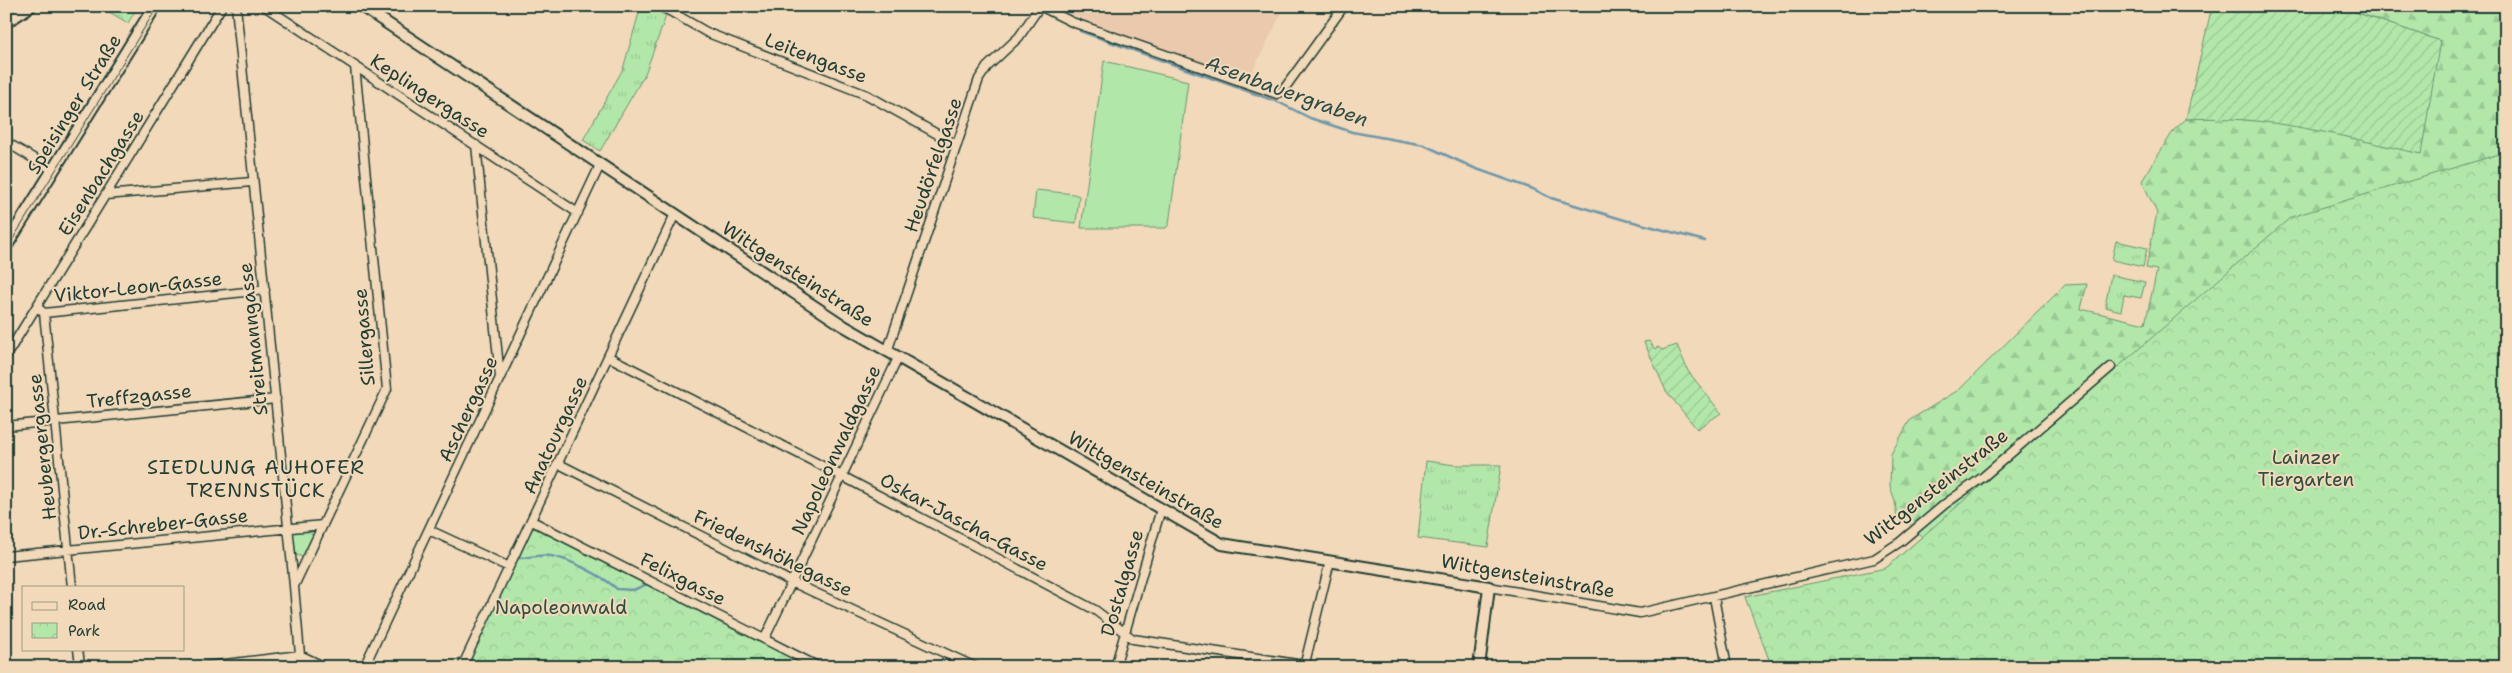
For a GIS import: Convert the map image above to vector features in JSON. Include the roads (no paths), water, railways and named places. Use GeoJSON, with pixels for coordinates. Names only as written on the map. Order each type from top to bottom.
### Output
{"type":"FeatureCollection","features":[{"type":"Feature","properties":{"kind":"main road"},"geometry":{"type":"LineString","coordinates":[[6,22],[30,6]]}},
{"type":"Feature","properties":{"kind":"main road","name":"Speisinger Straße"},"geometry":{"type":"LineString","coordinates":[[6,246],[156,6]]}},
{"type":"Feature","properties":{"kind":"street","name":"Eisenbachgasse"},"geometry":{"type":"LineString","coordinates":[[6,356],[222,6]]}},
{"type":"Feature","properties":{"kind":"street","name":"Streitmanngasse"},"geometry":{"type":"LineString","coordinates":[[236,6],[252,182],[265,290],[294,586],[300,655],[295,667]]}},
{"type":"Feature","properties":{"kind":"street","name":"Keplingergasse"},"geometry":{"type":"LineString","coordinates":[[264,6],[578,213]]}},
{"type":"Feature","properties":{"kind":"street","name":"Wittgensteinstraße"},"geometry":{"type":"LineString","coordinates":[[362,6],[887,352],[1222,544],[1640,613],[1860,563],[1884,554],[1945,504],[1983,477],[2111,367]]}},
{"type":"Feature","properties":{"kind":"street","name":"Leitengasse"},"geometry":{"type":"LineString","coordinates":[[661,6],[708,33],[867,95],[956,145]]}},
{"type":"Feature","properties":{"kind":"street"},"geometry":{"type":"LineString","coordinates":[[1040,6],[1085,27],[1277,94],[1284,89],[1344,6]]}},
{"type":"Feature","properties":{"kind":"street","name":"Heudörfelgasse"},"geometry":{"type":"LineString","coordinates":[[887,352],[982,73],[1015,42],[1040,6]]}},
{"type":"Feature","properties":{"kind":"street","name":"Sillergasse"},"geometry":{"type":"LineString","coordinates":[[294,586],[386,389],[355,66]]}},
{"type":"Feature","properties":{"kind":"street"},"geometry":{"type":"LineString","coordinates":[[6,142],[53,170]]}},
{"type":"Feature","properties":{"kind":"street"},"geometry":{"type":"LineString","coordinates":[[476,145],[500,377]]}},
{"type":"Feature","properties":{"kind":"street","name":"Aschergasse"},"geometry":{"type":"LineString","coordinates":[[364,667],[600,164]]}},
{"type":"Feature","properties":{"kind":"street"},"geometry":{"type":"LineString","coordinates":[[106,195],[252,182]]}},
{"type":"Feature","properties":{"kind":"street","name":"Anatourgasse"},"geometry":{"type":"LineString","coordinates":[[462,667],[528,525],[532,521],[560,464],[675,214]]}},
{"type":"Feature","properties":{"kind":"street","name":"Viktor-Leon-Gasse"},"geometry":{"type":"LineString","coordinates":[[44,313],[265,290]]}},
{"type":"Feature","properties":{"kind":"street"},"geometry":{"type":"LineString","coordinates":[[37,307],[44,313]]}},
{"type":"Feature","properties":{"kind":"street","name":"Heubergergasse"},"geometry":{"type":"LineString","coordinates":[[44,313],[72,586]]}},
{"type":"Feature","properties":{"kind":"street","name":"Oskar-Jascha-Gasse"},"geometry":{"type":"LineString","coordinates":[[609,357],[842,476],[1094,610],[1133,638],[1317,667]]}},
{"type":"Feature","properties":{"kind":"street","name":"Napoleonwaldgasse"},"geometry":{"type":"LineString","coordinates":[[765,638],[898,358]]}},
{"type":"Feature","properties":{"kind":"street","name":"Treffzgasse"},"geometry":{"type":"LineString","coordinates":[[6,426],[276,399]]}},
{"type":"Feature","properties":{"kind":"street","name":"Friedenshöhegasse"},"geometry":{"type":"LineString","coordinates":[[560,464],[792,582],[975,667]]}},
{"type":"Feature","properties":{"kind":"street","name":"Dostalgasse"},"geometry":{"type":"LineString","coordinates":[[1115,667],[1161,509]]}},
{"type":"Feature","properties":{"kind":"street","name":"Felixgasse"},"geometry":{"type":"LineString","coordinates":[[532,521],[819,667]]}},
{"type":"Feature","properties":{"kind":"street","name":"Dr.-Schreber-Gasse"},"geometry":{"type":"LineString","coordinates":[[6,556],[323,525]]}},
{"type":"Feature","properties":{"kind":"street"},"geometry":{"type":"LineString","coordinates":[[429,530],[508,567]]}},
{"type":"Feature","properties":{"kind":"street"},"geometry":{"type":"LineString","coordinates":[[1304,666],[1330,561]]}},
{"type":"Feature","properties":{"kind":"street"},"geometry":{"type":"LineString","coordinates":[[1479,667],[1489,587]]}},
{"type":"Feature","properties":{"kind":"street"},"geometry":{"type":"LineString","coordinates":[[1714,597],[1727,667]]}},
{"type":"Feature","properties":{"kind":"street"},"geometry":{"type":"LineString","coordinates":[[72,667],[82,665],[78,650]]}},
{"type":"Feature","properties":{"kind":"street"},"geometry":{"type":"LineString","coordinates":[[200,667],[300,655],[325,667]]}},
{"type":"Feature","properties":{"kind":"waterway","name":"Asenbauergraben"},"geometry":{"type":"LineString","coordinates":[[1080,31],[1278,102],[1310,118],[1352,132],[1424,145],[1474,168],[1533,189],[1551,198],[1628,221]]}},
{"type":"Feature","properties":{"kind":"waterway","name":"Asenbauergraben"},"geometry":{"type":"LineString","coordinates":[[1630,221],[1705,241]]}},
{"type":"Feature","properties":{"kind":"waterway"},"geometry":{"type":"LineString","coordinates":[[519,558],[543,555],[559,558],[586,569],[617,589],[633,590],[645,585]]}},
{"type":"Feature","properties":{"kind":"tram line"},"geometry":{"type":"LineString","coordinates":[[6,250],[158,6]]}},
{"type":"Feature","properties":{"kind":"district","name":"SIEDLUNG AUHOFER TRENNSTÜCK"},"geometry":{"type":"Point","coordinates":[256,478]}},
{"type":"Feature","properties":{"kind":"park label","name":"Lainzer Tiergarten"},"geometry":{"type":"Point","coordinates":[2306,468]}},
{"type":"Feature","properties":{"kind":"park label","name":"Napoleonwald"},"geometry":{"type":"Point","coordinates":[561,607]}}]}
